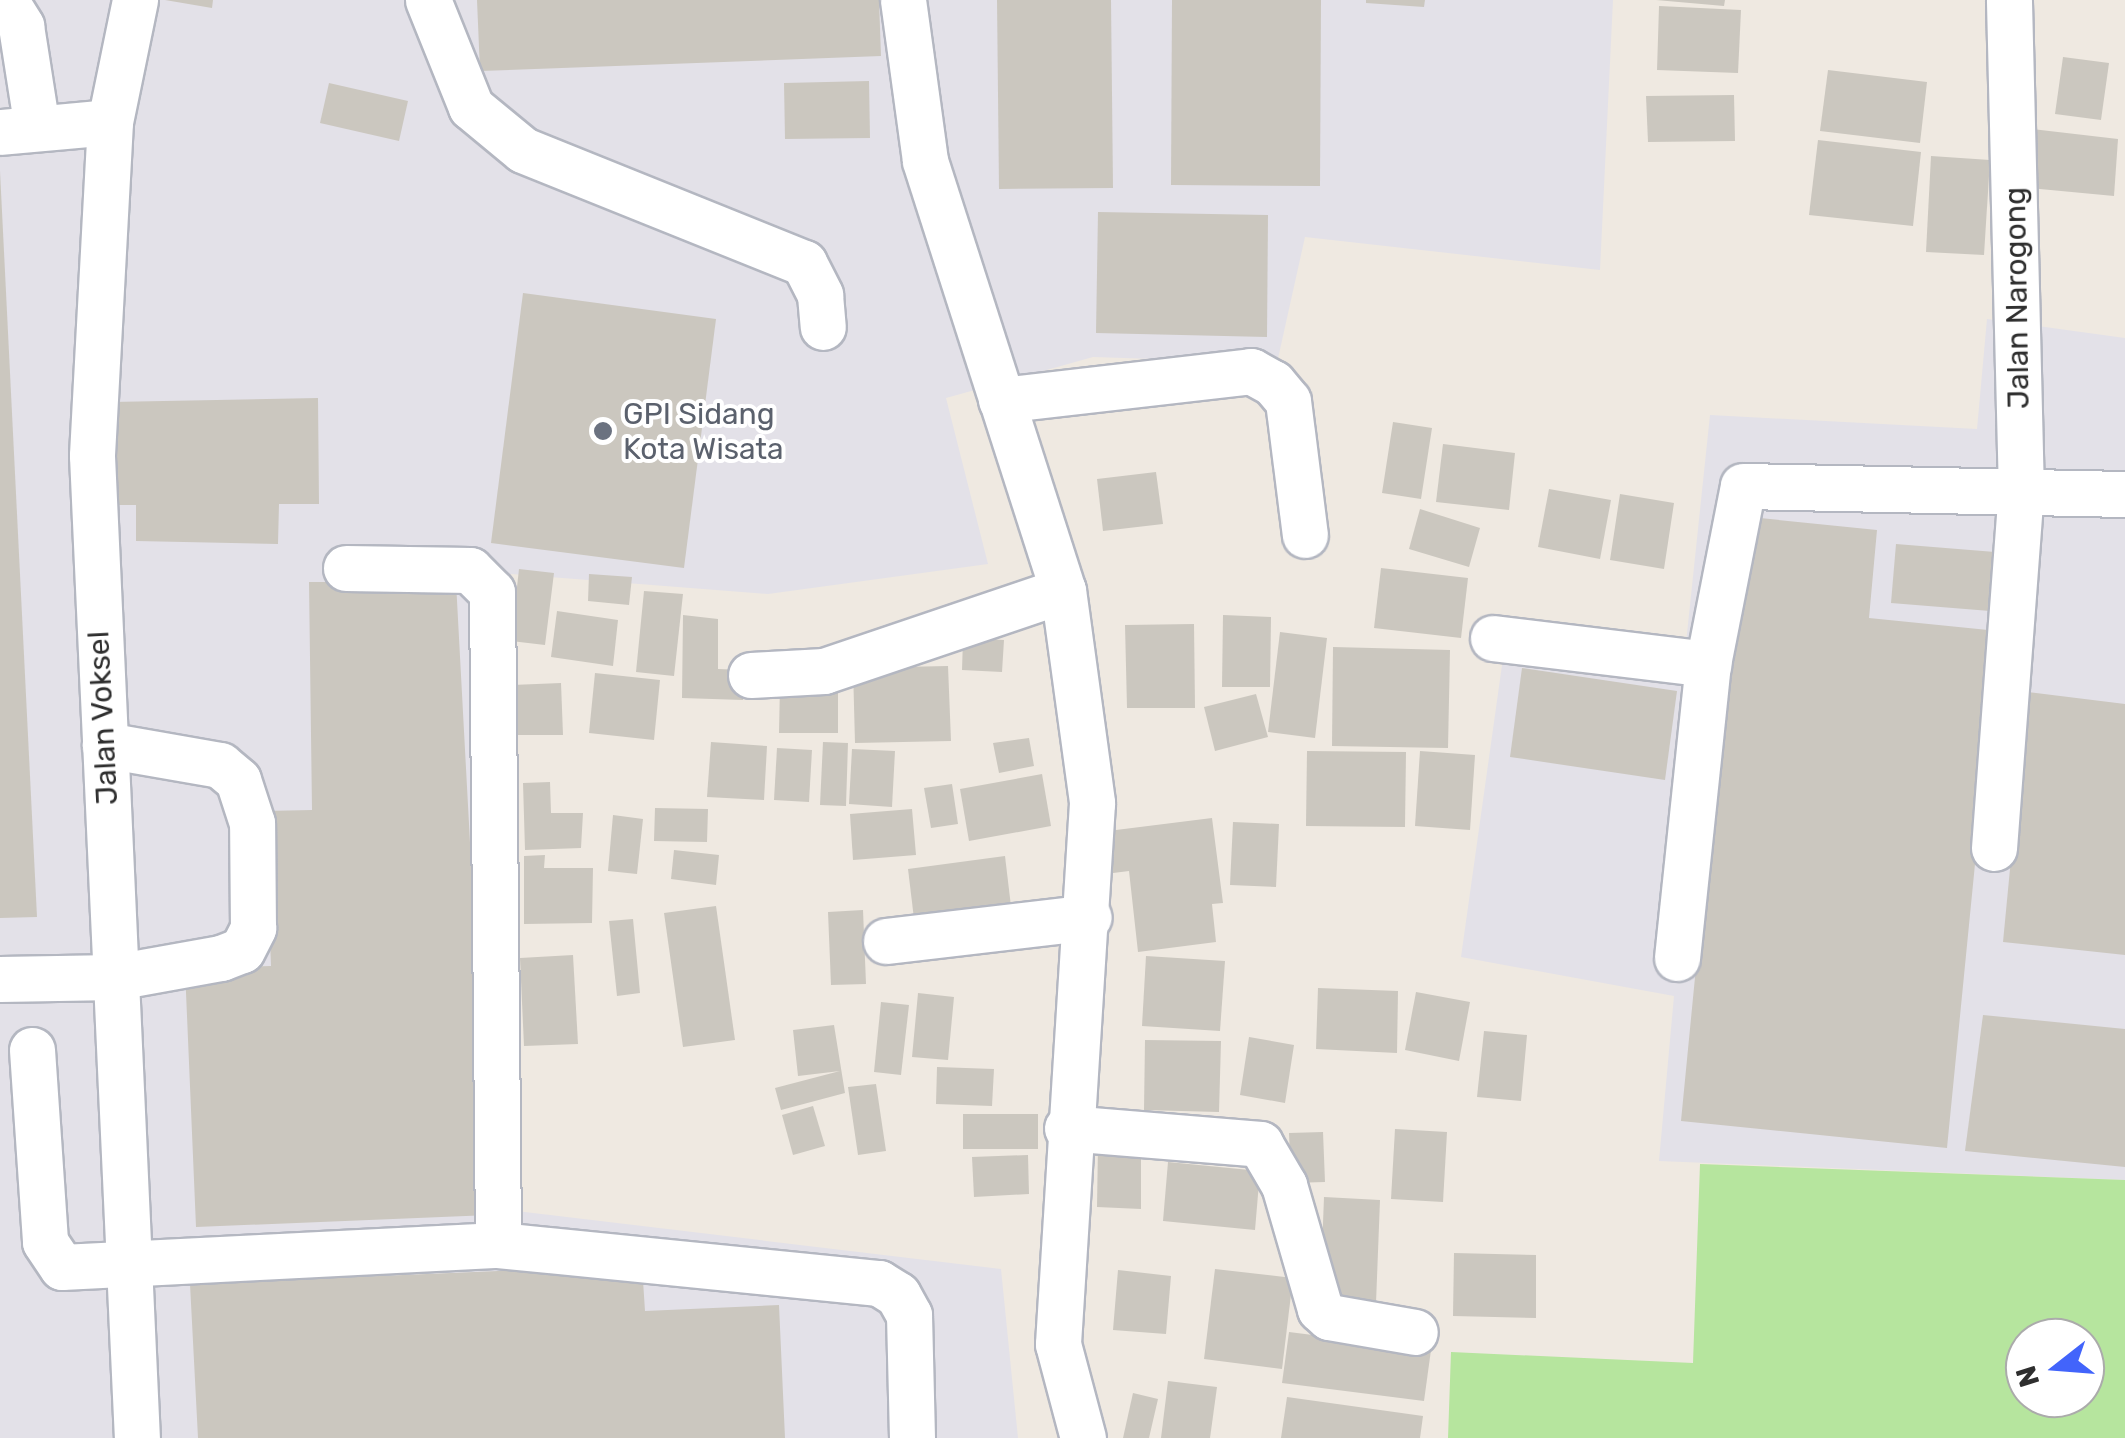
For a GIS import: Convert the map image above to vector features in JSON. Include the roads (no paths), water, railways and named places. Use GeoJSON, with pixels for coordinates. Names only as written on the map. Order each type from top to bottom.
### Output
{"type":"FeatureCollection","features":[{"type":"Feature","properties":{"kind":"street"},"geometry":{"type":"LineString","coordinates":[[5,0],[24,36],[19,130],[110,122]]}},
{"type":"Feature","properties":{"kind":"street","name":"Jalan Voksel"},"geometry":{"type":"LineString","coordinates":[[135,0],[110,122],[92,456],[136,1438]]}},
{"type":"Feature","properties":{"kind":"street"},"geometry":{"type":"LineString","coordinates":[[428,0],[472,107],[522,150],[804,263],[820,295],[823,327]]}},
{"type":"Feature","properties":{"kind":"street"},"geometry":{"type":"LineString","coordinates":[[903,0],[925,161],[1063,590],[1092,803],[1088,917],[1067,1128],[1058,1344],[1082,1438]]}},
{"type":"Feature","properties":{"kind":"street","name":"Jalan Narogong"},"geometry":{"type":"LineString","coordinates":[[1994,848],[2022,493],[2009,0]]}},
{"type":"Feature","properties":{"kind":"street"},"geometry":{"type":"LineString","coordinates":[[1001,400],[1251,372],[1273,382],[1288,402],[1305,536]]}},
{"type":"Feature","properties":{"kind":"street"},"geometry":{"type":"LineString","coordinates":[[1676,958],[1708,664],[1743,486],[2125,494]]}},
{"type":"Feature","properties":{"kind":"street"},"geometry":{"type":"LineString","coordinates":[[346,568],[470,570],[492,592],[498,1245]]}},
{"type":"Feature","properties":{"kind":"street"},"geometry":{"type":"LineString","coordinates":[[751,675],[824,671],[1063,590]]}},
{"type":"Feature","properties":{"kind":"street"},"geometry":{"type":"LineString","coordinates":[[1493,638],[1708,664]]}},
{"type":"Feature","properties":{"kind":"street"},"geometry":{"type":"LineString","coordinates":[[0,979],[115,977],[242,950],[252,928],[252,822],[238,780],[220,764],[105,746]]}},
{"type":"Feature","properties":{"kind":"street"},"geometry":{"type":"LineString","coordinates":[[886,941],[1088,917]]}},
{"type":"Feature","properties":{"kind":"street"},"geometry":{"type":"LineString","coordinates":[[32,1050],[45,1242],[62,1267],[498,1245],[880,1283],[898,1295],[909,1315],[912,1438]]}},
{"type":"Feature","properties":{"kind":"street"},"geometry":{"type":"LineString","coordinates":[[1067,1128],[1260,1144],[1284,1184],[1320,1309],[1329,1317],[1414,1332]]}},
{"type":"Feature","properties":{"kind":"place","name":"GPI Sidang Kota Wisata"},"geometry":{"type":"Point","coordinates":[603,431]}}]}
